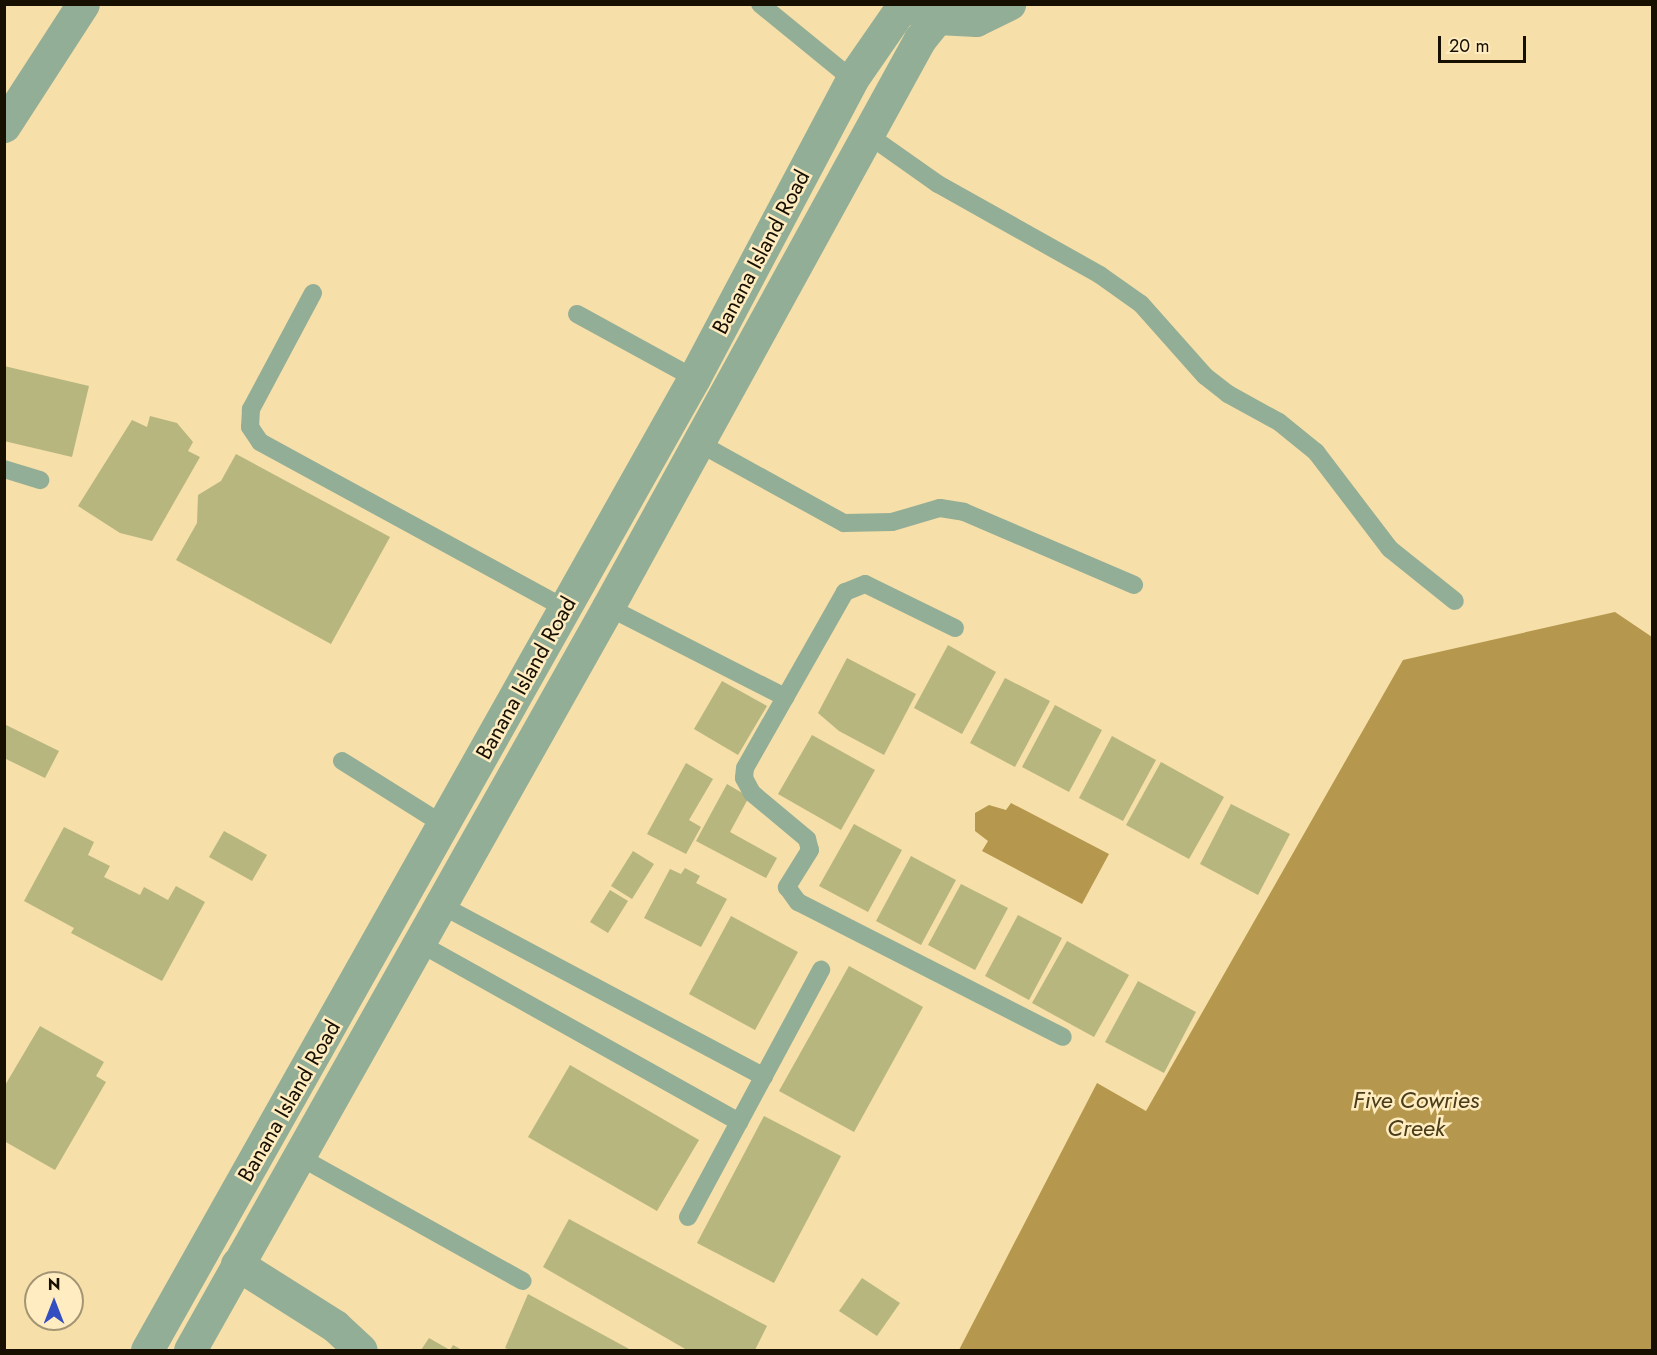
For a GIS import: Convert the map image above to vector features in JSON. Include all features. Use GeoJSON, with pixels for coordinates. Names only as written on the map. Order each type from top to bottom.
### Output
{"type":"FeatureCollection","features":[{"type":"Feature","properties":{"kind":"street"},"geometry":{"type":"LineString","coordinates":[[4,126],[83,4]]}},
{"type":"Feature","properties":{"kind":"street"},"geometry":{"type":"LineString","coordinates":[[905,4],[937,18],[976,20],[1009,4]]}},
{"type":"Feature","properties":{"kind":"street","name":"Banana Island Road"},"geometry":{"type":"LineString","coordinates":[[147,1350],[694,378],[852,80],[905,4]]}},
{"type":"Feature","properties":{"kind":"street","name":"Banana Island Road"},"geometry":{"type":"LineString","coordinates":[[190,1350],[608,607],[867,135],[937,18]]}},
{"type":"Feature","properties":{"kind":"street"},"geometry":{"type":"LineString","coordinates":[[237,1264],[335,1326],[362,1350]]}},
{"type":"Feature","properties":{"kind":"lane"},"geometry":{"type":"LineString","coordinates":[[760,4],[852,80]]}},
{"type":"Feature","properties":{"kind":"lane"},"geometry":{"type":"LineString","coordinates":[[867,135],[938,184],[1041,246],[1100,275],[1141,304],[1205,376],[1228,394],[1279,422],[1316,452],[1390,549],[1455,601]]}},
{"type":"Feature","properties":{"kind":"lane"},"geometry":{"type":"LineString","coordinates":[[313,293],[251,409],[250,427],[260,442],[565,608]]}},
{"type":"Feature","properties":{"kind":"lane"},"geometry":{"type":"LineString","coordinates":[[577,314],[694,378]]}},
{"type":"Feature","properties":{"kind":"lane"},"geometry":{"type":"LineString","coordinates":[[697,442],[844,523],[876,524],[940,508],[964,512],[1134,585]]}},
{"type":"Feature","properties":{"kind":"lane"},"geometry":{"type":"LineString","coordinates":[[4,469],[40,480]]}},
{"type":"Feature","properties":{"kind":"lane"},"geometry":{"type":"LineString","coordinates":[[955,628],[865,584],[854,586],[845,592],[745,768],[744,778],[752,793],[809,845],[787,887],[790,895],[1063,1037]]}},
{"type":"Feature","properties":{"kind":"lane"},"geometry":{"type":"LineString","coordinates":[[608,607],[785,697]]}},
{"type":"Feature","properties":{"kind":"lane"},"geometry":{"type":"LineString","coordinates":[[342,761],[444,825]]}},
{"type":"Feature","properties":{"kind":"lane"},"geometry":{"type":"LineString","coordinates":[[439,904],[764,1077]]}},
{"type":"Feature","properties":{"kind":"lane"},"geometry":{"type":"LineString","coordinates":[[419,943],[739,1122]]}},
{"type":"Feature","properties":{"kind":"lane"},"geometry":{"type":"LineString","coordinates":[[688,1217],[821,970]]}},
{"type":"Feature","properties":{"kind":"lane"},"geometry":{"type":"LineString","coordinates":[[298,1156],[523,1281]]}},
{"type":"Feature","properties":{"kind":"water","name":"Five Cowries Creek"},"geometry":{"type":"Polygon","coordinates":[[[1615,612],[1652,637],[1652,1350],[959,1350],[1097,1083],[1146,1111],[1403,660],[1615,612]]]}},
{"type":"Feature","properties":{"kind":"water"},"geometry":{"type":"Polygon","coordinates":[[[1011,803],[1109,854],[1082,904],[982,851],[988,841],[975,831],[975,813],[989,805],[1006,810],[1011,803]]]}},
{"type":"Feature","properties":{"kind":"building"},"geometry":{"type":"Polygon","coordinates":[[[4,366],[89,386],[72,457],[4,441],[4,366]]]}},
{"type":"Feature","properties":{"kind":"building"},"geometry":{"type":"Polygon","coordinates":[[[150,416],[177,423],[193,442],[188,451],[200,457],[152,541],[120,533],[78,506],[132,420],[147,427],[150,416]]]}},
{"type":"Feature","properties":{"kind":"building"},"geometry":{"type":"Polygon","coordinates":[[[236,454],[390,537],[331,644],[176,560],[197,523],[198,495],[221,481],[236,454]]]}},
{"type":"Feature","properties":{"kind":"building"},"geometry":{"type":"Polygon","coordinates":[[[948,645],[996,672],[962,734],[914,708],[948,645]]]}},
{"type":"Feature","properties":{"kind":"building"},"geometry":{"type":"Polygon","coordinates":[[[847,658],[916,694],[884,755],[839,731],[818,713],[847,658]]]}},
{"type":"Feature","properties":{"kind":"building"},"geometry":{"type":"Polygon","coordinates":[[[1005,678],[1050,701],[1015,767],[970,743],[1005,678]]]}},
{"type":"Feature","properties":{"kind":"building"},"geometry":{"type":"Polygon","coordinates":[[[722,681],[767,706],[738,755],[694,729],[722,681]]]}},
{"type":"Feature","properties":{"kind":"building"},"geometry":{"type":"Polygon","coordinates":[[[1055,705],[1102,730],[1069,792],[1022,767],[1055,705]]]}},
{"type":"Feature","properties":{"kind":"building"},"geometry":{"type":"Polygon","coordinates":[[[4,724],[59,751],[45,778],[4,758],[4,724]]]}},
{"type":"Feature","properties":{"kind":"building"},"geometry":{"type":"Polygon","coordinates":[[[812,735],[875,770],[841,830],[778,794],[812,735]]]}},
{"type":"Feature","properties":{"kind":"building"},"geometry":{"type":"Polygon","coordinates":[[[1112,736],[1156,760],[1123,821],[1079,798],[1112,736]]]}},
{"type":"Feature","properties":{"kind":"building"},"geometry":{"type":"Polygon","coordinates":[[[1161,762],[1224,797],[1189,859],[1126,825],[1161,762]]]}},
{"type":"Feature","properties":{"kind":"building"},"geometry":{"type":"Polygon","coordinates":[[[686,763],[713,779],[689,820],[701,827],[686,854],[647,834],[686,763]]]}},
{"type":"Feature","properties":{"kind":"building"},"geometry":{"type":"Polygon","coordinates":[[[727,784],[749,797],[730,832],[777,858],[766,878],[696,841],[727,784]]]}},
{"type":"Feature","properties":{"kind":"building"},"geometry":{"type":"Polygon","coordinates":[[[1231,804],[1290,834],[1258,895],[1200,864],[1231,804]]]}},
{"type":"Feature","properties":{"kind":"building"},"geometry":{"type":"Polygon","coordinates":[[[854,824],[902,850],[868,912],[819,886],[854,824]]]}},
{"type":"Feature","properties":{"kind":"building"},"geometry":{"type":"Polygon","coordinates":[[[64,827],[94,842],[88,855],[110,866],[104,877],[140,895],[144,887],[168,900],[176,886],[205,902],[162,981],[71,933],[74,928],[24,901],[64,827]]]}},
{"type":"Feature","properties":{"kind":"building"},"geometry":{"type":"Polygon","coordinates":[[[224,831],[267,855],[252,881],[209,857],[224,831]]]}},
{"type":"Feature","properties":{"kind":"building"},"geometry":{"type":"Polygon","coordinates":[[[633,851],[654,864],[632,899],[611,886],[633,851]]]}},
{"type":"Feature","properties":{"kind":"building"},"geometry":{"type":"Polygon","coordinates":[[[911,856],[956,880],[921,945],[876,921],[911,856]]]}},
{"type":"Feature","properties":{"kind":"building"},"geometry":{"type":"Polygon","coordinates":[[[685,868],[700,876],[696,883],[727,899],[701,947],[644,918],[670,869],[681,874],[685,868]]]}},
{"type":"Feature","properties":{"kind":"building"},"geometry":{"type":"Polygon","coordinates":[[[961,884],[1008,908],[975,970],[928,945],[961,884]]]}},
{"type":"Feature","properties":{"kind":"building"},"geometry":{"type":"Polygon","coordinates":[[[610,890],[628,901],[608,933],[590,922],[610,890]]]}},
{"type":"Feature","properties":{"kind":"building"},"geometry":{"type":"Polygon","coordinates":[[[1018,915],[1062,938],[1029,1000],[985,976],[1018,915]]]}},
{"type":"Feature","properties":{"kind":"building"},"geometry":{"type":"Polygon","coordinates":[[[731,916],[798,952],[755,1030],[689,994],[731,916]]]}},
{"type":"Feature","properties":{"kind":"building"},"geometry":{"type":"Polygon","coordinates":[[[1067,941],[1129,975],[1094,1037],[1032,1003],[1067,941]]]}},
{"type":"Feature","properties":{"kind":"building"},"geometry":{"type":"Polygon","coordinates":[[[849,966],[923,1007],[854,1132],[779,1091],[849,966]]]}},
{"type":"Feature","properties":{"kind":"building"},"geometry":{"type":"Polygon","coordinates":[[[1138,981],[1196,1012],[1164,1073],[1105,1042],[1138,981]]]}},
{"type":"Feature","properties":{"kind":"building"},"geometry":{"type":"Polygon","coordinates":[[[40,1026],[104,1062],[96,1076],[106,1082],[55,1170],[4,1141],[4,1087],[40,1026]]]}},
{"type":"Feature","properties":{"kind":"building"},"geometry":{"type":"Polygon","coordinates":[[[570,1065],[699,1140],[657,1211],[528,1137],[570,1065]]]}},
{"type":"Feature","properties":{"kind":"building"},"geometry":{"type":"Polygon","coordinates":[[[764,1116],[841,1156],[774,1283],[697,1243],[764,1116]]]}},
{"type":"Feature","properties":{"kind":"building"},"geometry":{"type":"Polygon","coordinates":[[[569,1219],[767,1326],[755,1350],[687,1350],[543,1267],[569,1219]]]}},
{"type":"Feature","properties":{"kind":"building"},"geometry":{"type":"Polygon","coordinates":[[[862,1278],[900,1303],[877,1336],[839,1311],[862,1278]]]}},
{"type":"Feature","properties":{"kind":"building"},"geometry":{"type":"Polygon","coordinates":[[[528,1294],[631,1350],[510,1350],[505,1348],[528,1294]]]}},
{"type":"Feature","properties":{"kind":"building"},"geometry":{"type":"Polygon","coordinates":[[[429,1338],[450,1350],[421,1350],[429,1338]]]}},
{"type":"Feature","properties":{"kind":"building"},"geometry":{"type":"Polygon","coordinates":[[[453,1345],[462,1350],[450,1350],[453,1345]]]}}]}
